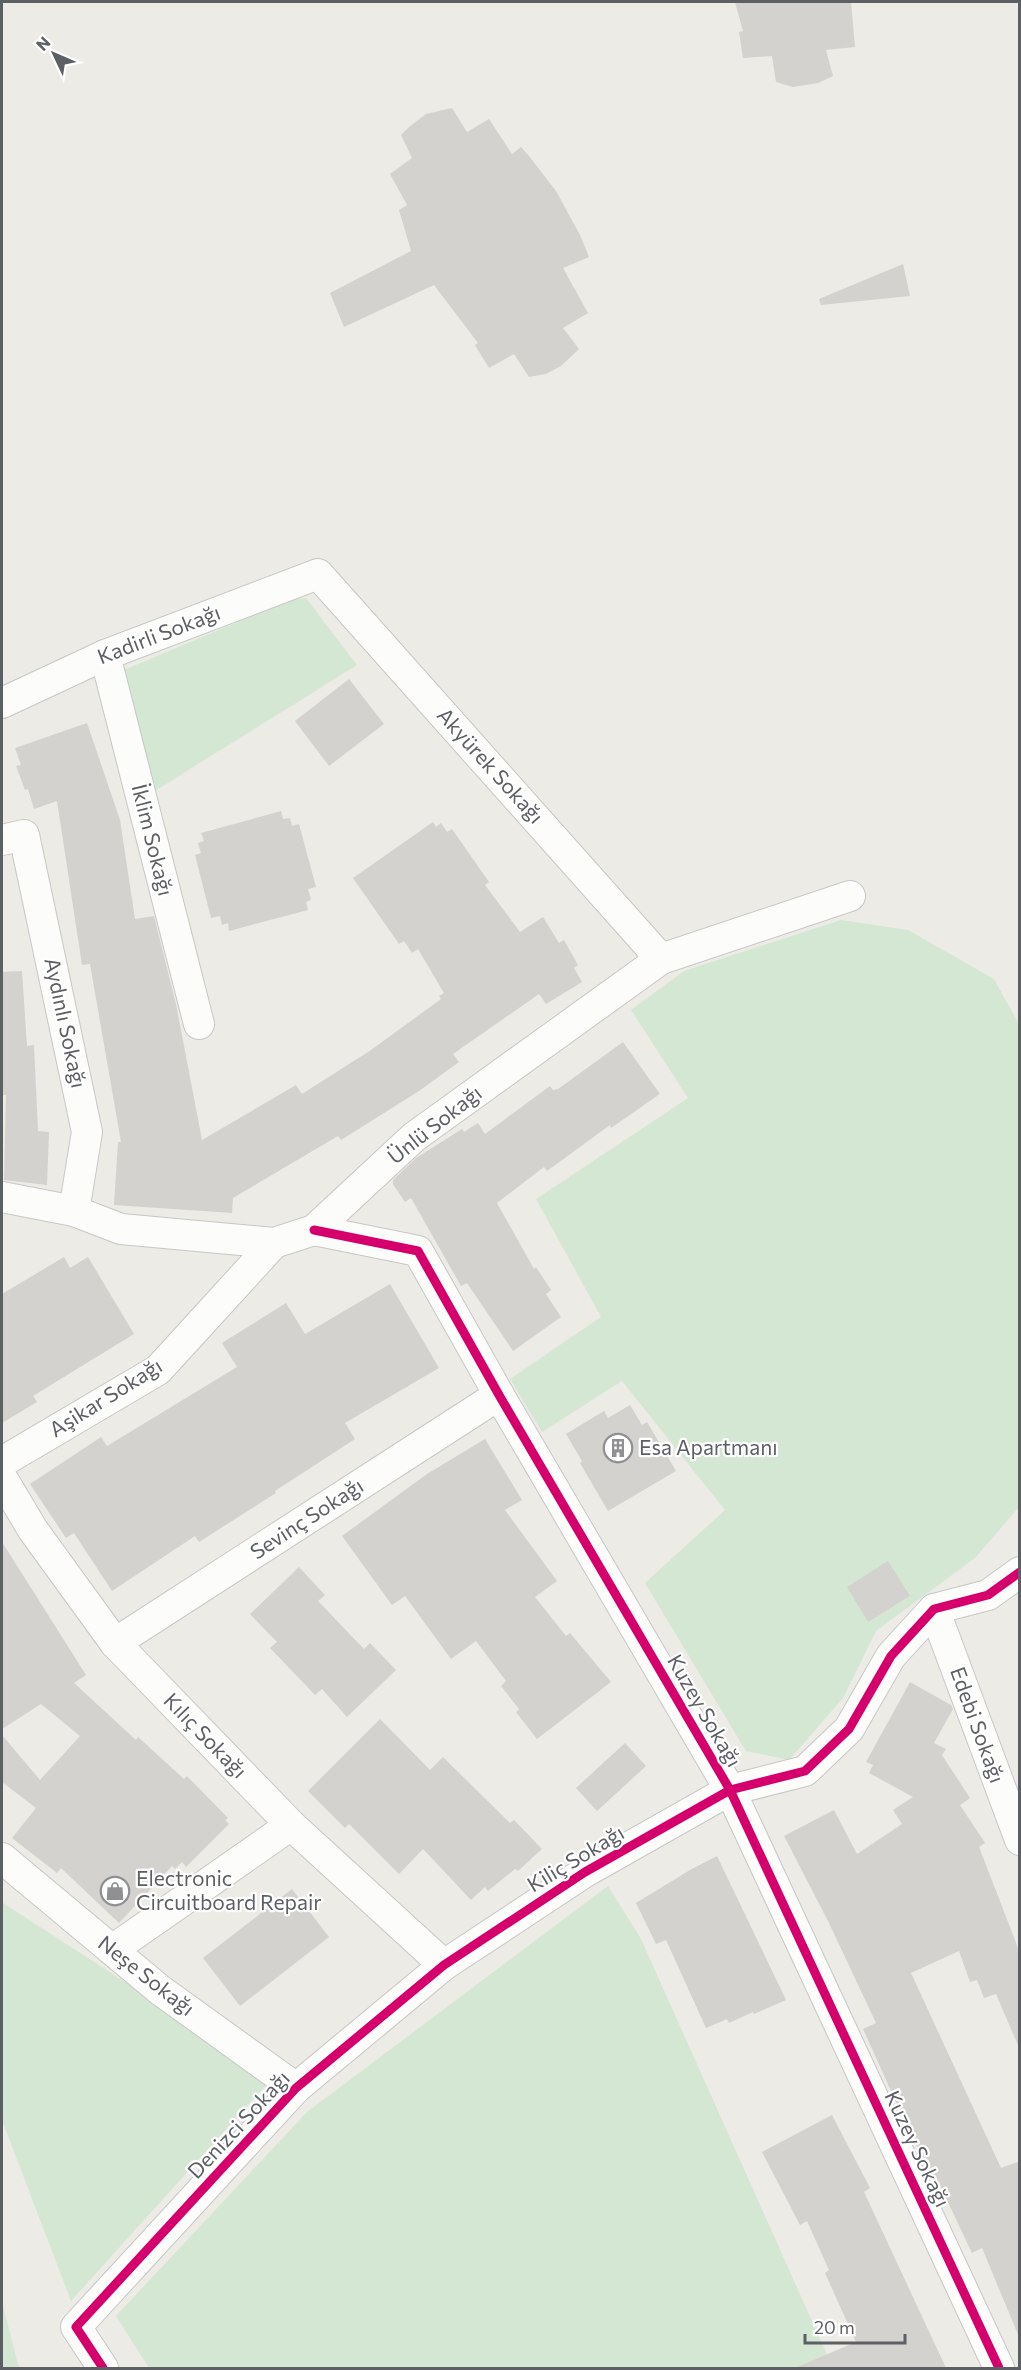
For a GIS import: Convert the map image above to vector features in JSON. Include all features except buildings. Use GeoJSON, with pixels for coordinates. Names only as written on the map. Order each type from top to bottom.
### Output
{"type":"FeatureCollection","features":[{"type":"Feature","properties":{"kind":"street","name":"Kadirli Sokağı"},"geometry":{"type":"LineString","coordinates":[[2,703],[105,656],[318,574]]}},
{"type":"Feature","properties":{"kind":"street","name":"Akyürek Sokağı"},"geometry":{"type":"LineString","coordinates":[[318,574],[661,959]]}},
{"type":"Feature","properties":{"kind":"street","name":"İklim Sokağı"},"geometry":{"type":"LineString","coordinates":[[105,656],[199,1024]]}},
{"type":"Feature","properties":{"kind":"street","name":"Aydınlı Sokağı"},"geometry":{"type":"LineString","coordinates":[[13,838],[87,1132],[74,1211]]}},
{"type":"Feature","properties":{"kind":"street","name":"Ünlü Sokağı"},"geometry":{"type":"LineString","coordinates":[[2,1197],[74,1211],[121,1229],[274,1243],[314,1230],[414,1137],[661,959],[850,896]]}},
{"type":"Feature","properties":{"kind":"street","name":"Kuzey Sokağı"},"geometry":{"type":"LineString","coordinates":[[314,1230],[418,1251],[499,1395],[729,1790],[999,2368]]}},
{"type":"Feature","properties":{"kind":"street","name":"Aşikar Sokağı"},"geometry":{"type":"LineString","coordinates":[[2,1462],[158,1370],[274,1243]]}},
{"type":"Feature","properties":{"kind":"street","name":"Sevinç Sokağı"},"geometry":{"type":"LineString","coordinates":[[115,1643],[499,1395]]}},
{"type":"Feature","properties":{"kind":"street","name":"Kılıç Sokağı"},"geometry":{"type":"LineString","coordinates":[[2,1478],[33,1530],[115,1643],[291,1826],[444,1965]]}},
{"type":"Feature","properties":{"kind":"street"},"geometry":{"type":"LineString","coordinates":[[934,1609],[988,1595],[1020,1572]]}},
{"type":"Feature","properties":{"kind":"street","name":"Kiliç Sokağı"},"geometry":{"type":"LineString","coordinates":[[444,1965],[585,1872],[729,1790],[805,1771],[849,1729],[891,1656],[934,1609]]}},
{"type":"Feature","properties":{"kind":"street","name":"Edebi Sokağı"},"geometry":{"type":"LineString","coordinates":[[934,1609],[1020,1840]]}},
{"type":"Feature","properties":{"kind":"street"},"geometry":{"type":"LineString","coordinates":[[112,1950],[291,1826]]}},
{"type":"Feature","properties":{"kind":"street","name":"Neşe Sokağı"},"geometry":{"type":"LineString","coordinates":[[2,1858],[160,1990],[296,2088]]}},
{"type":"Feature","properties":{"kind":"street","name":"Denizci Sokağı"},"geometry":{"type":"LineString","coordinates":[[103,2368],[76,2327],[296,2088],[444,1965]]}},
{"type":"Feature","properties":{"kind":"green space"},"geometry":{"type":"Polygon","coordinates":[[[306,598],[357,665],[150,794],[112,675],[290,600],[306,598]]]}},
{"type":"Feature","properties":{"kind":"green space"},"geometry":{"type":"Polygon","coordinates":[[[841,920],[908,930],[994,979],[1020,1026],[1019,1507],[975,1558],[876,1631],[843,1698],[789,1760],[746,1751],[645,1583],[725,1510],[622,1381],[542,1432],[510,1379],[601,1317],[536,1199],[688,1098],[631,1010],[684,971],[841,920]]]}},
{"type":"Feature","properties":{"kind":"green space"},"geometry":{"type":"Polygon","coordinates":[[[608,1886],[641,1939],[833,2368],[149,2368],[116,2316],[307,2112],[608,1886]]]}},
{"type":"Feature","properties":{"kind":"green space"},"geometry":{"type":"Polygon","coordinates":[[[3,1903],[142,1993],[266,2085],[71,2301],[2,2120],[3,1903]]]}},
{"type":"Feature","properties":{"kind":"green space"},"geometry":{"type":"Polygon","coordinates":[[[2,2302],[19,2368],[2,2368],[2,2302]]]}},
{"type":"Feature","properties":{"kind":"cycle path"},"geometry":{"type":"LineString","coordinates":[[314,1230],[418,1251],[499,1395],[730,1790],[999,2368]]}},
{"type":"Feature","properties":{"kind":"cycle path"},"geometry":{"type":"LineString","coordinates":[[103,2368],[76,2327],[296,2088],[444,1965],[585,1872],[730,1790],[805,1771],[849,1729],[891,1656],[934,1609],[988,1595],[1020,1572]]}},
{"type":"Feature","properties":{"kind":"place","name":"Esa Apartmanı"},"geometry":{"type":"Point","coordinates":[618,1448]}},
{"type":"Feature","properties":{"kind":"place","name":"Electronic Circuitboard Repair"},"geometry":{"type":"Point","coordinates":[115,1891]}}]}
